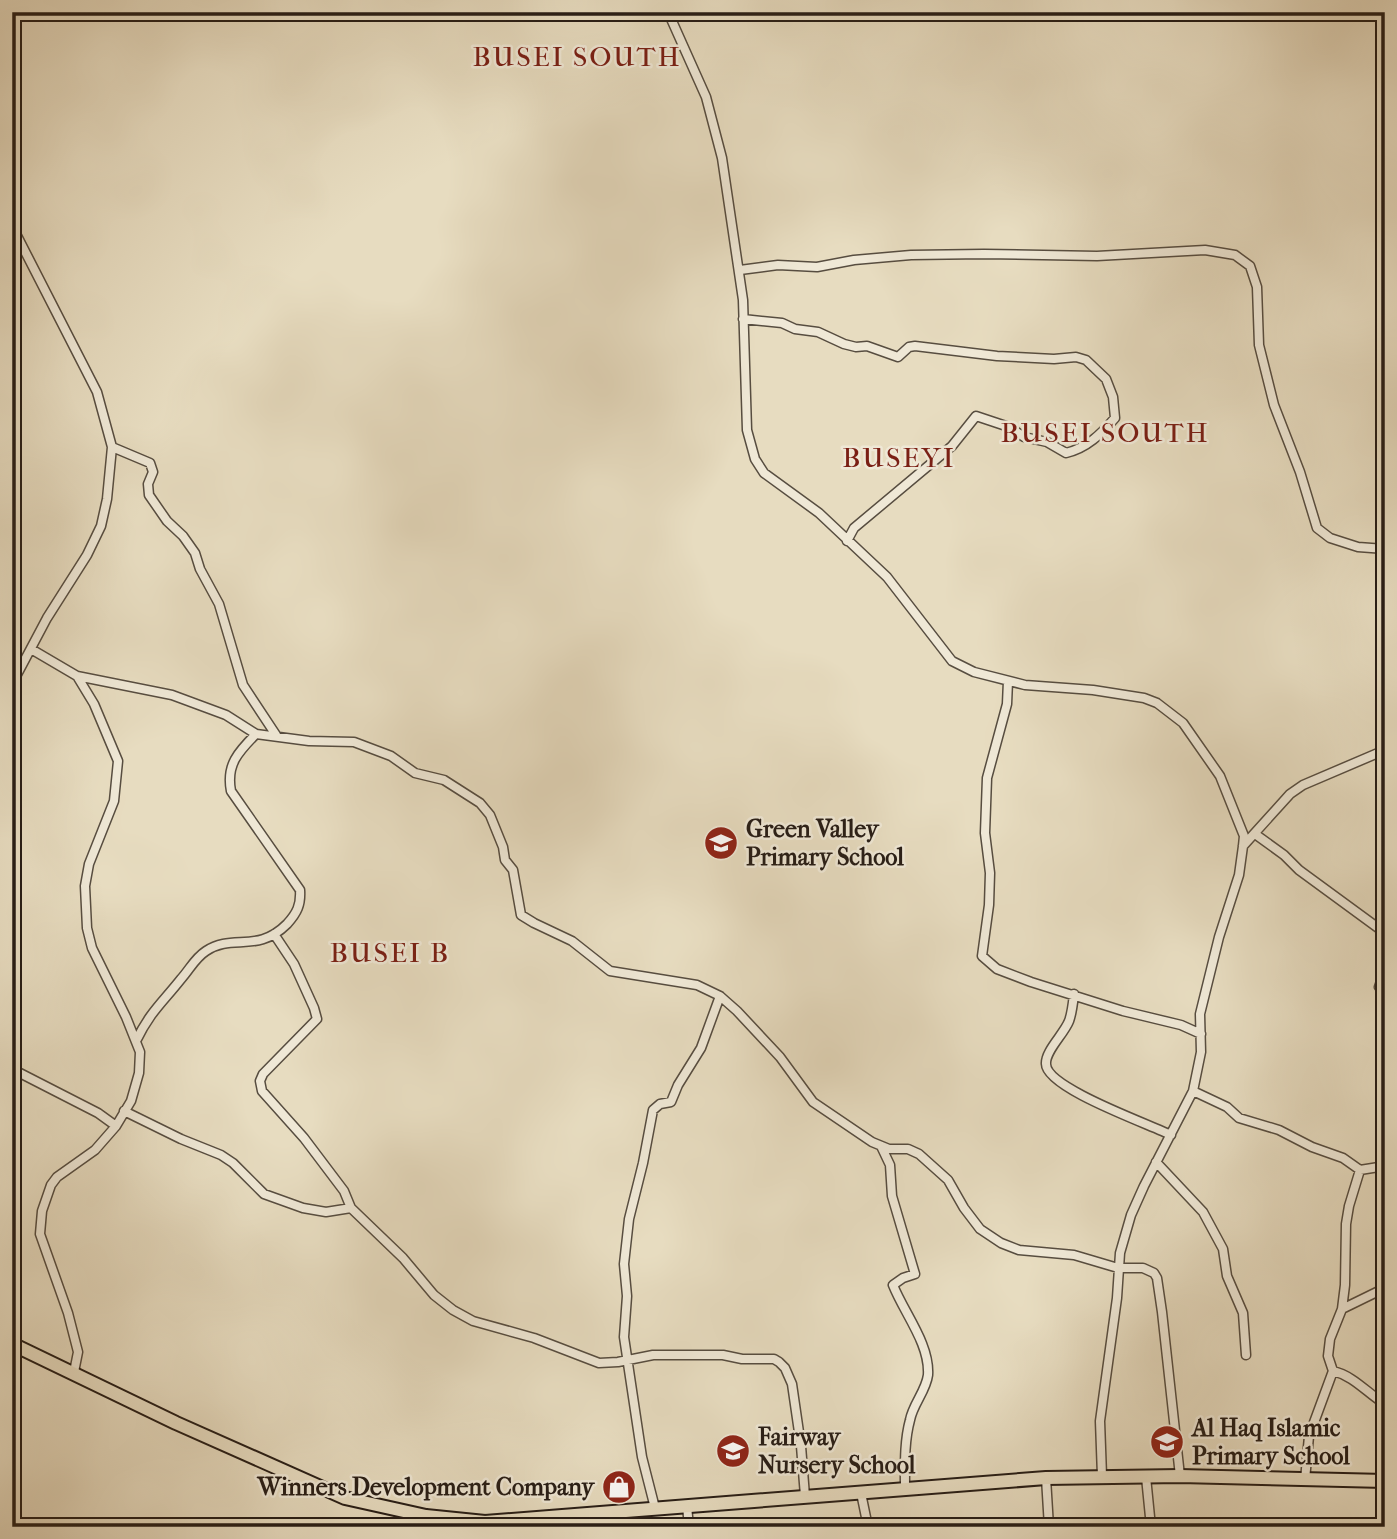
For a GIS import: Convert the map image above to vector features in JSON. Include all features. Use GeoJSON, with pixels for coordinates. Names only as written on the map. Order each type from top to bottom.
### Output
{"type":"FeatureCollection","features":[{"type":"Feature","properties":{"kind":"main road"},"geometry":{"type":"LineString","coordinates":[[12,1344],[176,1423],[345,1498],[426,1516],[486,1524],[655,1508],[1046,1478],[1180,1476],[1385,1481]]}},
{"type":"Feature","properties":{"kind":"street"},"geometry":{"type":"LineString","coordinates":[[667,12],[706,97],[722,158],[740,270],[747,430],[755,459],[764,473],[819,513],[887,577],[952,661],[974,672],[1008,681],[1143,698],[1169,710],[1194,736],[1220,776],[1244,836],[1239,875],[1219,937],[1200,1014],[1201,1052],[1193,1091],[1131,1215],[1118,1268],[1117,1298],[1100,1421],[1102,1476]]}},
{"type":"Feature","properties":{"kind":"street"},"geometry":{"type":"LineString","coordinates":[[12,226],[97,392],[112,447],[107,499],[101,526],[12,684]]}},
{"type":"Feature","properties":{"kind":"street"},"geometry":{"type":"LineString","coordinates":[[740,270],[778,265],[817,267],[854,260],[911,255],[1097,256],[1205,250],[1235,256],[1250,266],[1257,287],[1259,345],[1274,405],[1300,472],[1317,528],[1330,538],[1358,547],[1385,549]]}},
{"type":"Feature","properties":{"kind":"street"},"geometry":{"type":"LineString","coordinates":[[743,319],[782,323],[795,329],[817,332],[844,344],[867,346],[898,357],[909,347],[915,346],[997,356],[1054,359],[1076,357],[1086,360],[1106,379],[1114,397],[1115,418],[1093,440],[1078,450],[1066,453],[1047,442],[1024,437],[1009,427],[976,416],[952,446],[854,528],[847,541]]}},
{"type":"Feature","properties":{"kind":"street"},"geometry":{"type":"LineString","coordinates":[[112,447],[150,463],[153,472],[149,495],[195,553],[200,569],[219,604],[243,685],[276,735]]}},
{"type":"Feature","properties":{"kind":"street"},"geometry":{"type":"LineString","coordinates":[[31,649],[77,676],[172,695],[226,715],[256,734],[309,741],[354,742],[391,756],[415,774],[436,777],[454,786],[486,808],[490,815],[505,860],[513,870],[521,915],[572,941],[610,971],[697,985],[720,996],[780,1057],[813,1102],[881,1146],[908,1149],[919,1154],[948,1180],[980,1229],[1001,1243],[1019,1250],[1074,1255],[1118,1268],[1149,1269],[1157,1278],[1180,1476]]}},
{"type":"Feature","properties":{"kind":"street"},"geometry":{"type":"LineString","coordinates":[[74,1372],[78,1352],[68,1313],[40,1234],[42,1211],[51,1185],[57,1177],[95,1150],[116,1126],[131,1101],[139,1073],[140,1052],[92,948],[87,928],[85,886],[89,864],[114,801],[118,761],[94,704],[77,676]]}},
{"type":"Feature","properties":{"kind":"street"},"geometry":{"type":"LineString","coordinates":[[1008,681],[1007,704],[987,778],[985,834],[990,873],[982,956],[997,969],[1201,1034]]}},
{"type":"Feature","properties":{"kind":"street"},"geometry":{"type":"LineString","coordinates":[[136,1041],[147,1018],[197,957],[210,948],[224,944],[254,943],[274,934],[293,917],[301,904],[300,890],[231,791],[228,776],[231,766],[243,747],[256,734]]}},
{"type":"Feature","properties":{"kind":"street"},"geometry":{"type":"LineString","coordinates":[[1243,846],[1290,794],[1303,785],[1385,750]]}},
{"type":"Feature","properties":{"kind":"street"},"geometry":{"type":"LineString","coordinates":[[1255,834],[1284,855],[1298,870],[1385,933]]}},
{"type":"Feature","properties":{"kind":"street"},"geometry":{"type":"LineString","coordinates":[[274,934],[294,964],[317,1019],[263,1074],[260,1081],[262,1091],[304,1138],[344,1191],[351,1208],[403,1258],[435,1295],[453,1310],[473,1321],[534,1339],[599,1363],[653,1355],[723,1355],[742,1359],[774,1359],[779,1362],[785,1368],[792,1384],[805,1496]]}},
{"type":"Feature","properties":{"kind":"street"},"geometry":{"type":"LineString","coordinates":[[1379,987],[1385,970]]}},
{"type":"Feature","properties":{"kind":"street"},"geometry":{"type":"LineString","coordinates":[[1074,995],[1070,1020],[1047,1056],[1045,1065],[1048,1072],[1060,1083],[1078,1093],[1171,1135]]}},
{"type":"Feature","properties":{"kind":"street"},"geometry":{"type":"LineString","coordinates":[[655,1508],[642,1457],[624,1336],[627,1296],[624,1264],[629,1219],[653,1110],[660,1104],[671,1102],[678,1085],[701,1048],[720,996]]}},
{"type":"Feature","properties":{"kind":"street"},"geometry":{"type":"LineString","coordinates":[[12,1069],[89,1108],[116,1126]]}},
{"type":"Feature","properties":{"kind":"street"},"geometry":{"type":"LineString","coordinates":[[1193,1091],[1227,1107],[1239,1118],[1279,1130],[1342,1158],[1360,1170],[1385,1166]]}},
{"type":"Feature","properties":{"kind":"street"},"geometry":{"type":"LineString","coordinates":[[124,1111],[181,1139],[221,1154],[264,1194],[303,1208],[326,1212],[351,1208]]}},
{"type":"Feature","properties":{"kind":"street"},"geometry":{"type":"LineString","coordinates":[[881,1146],[890,1165],[892,1196],[915,1274],[893,1285],[902,1309],[922,1341],[928,1374],[910,1418],[905,1453],[905,1490]]}},
{"type":"Feature","properties":{"kind":"street"},"geometry":{"type":"LineString","coordinates":[[1157,1162],[1203,1212],[1223,1249],[1227,1276],[1243,1313],[1246,1356]]}},
{"type":"Feature","properties":{"kind":"street"},"geometry":{"type":"LineString","coordinates":[[1305,1480],[1309,1436],[1333,1371],[1328,1356],[1330,1339],[1342,1309],[1346,1224],[1360,1170]]}},
{"type":"Feature","properties":{"kind":"street"},"geometry":{"type":"LineString","coordinates":[[1342,1309],[1385,1288]]}},
{"type":"Feature","properties":{"kind":"street"},"geometry":{"type":"LineString","coordinates":[[1333,1371],[1358,1381],[1368,1394],[1385,1404]]}},
{"type":"Feature","properties":{"kind":"street"},"geometry":{"type":"LineString","coordinates":[[1146,1477],[1151,1527]]}},
{"type":"Feature","properties":{"kind":"street"},"geometry":{"type":"LineString","coordinates":[[1046,1478],[1049,1527]]}},
{"type":"Feature","properties":{"kind":"street"},"geometry":{"type":"LineString","coordinates":[[861,1493],[868,1527]]}},
{"type":"Feature","properties":{"kind":"street"},"geometry":{"type":"LineString","coordinates":[[687,1506],[689,1527]]}},
{"type":"Feature","properties":{"kind":"place","name":"Green Valley Primary School"},"geometry":{"type":"Point","coordinates":[721,843]}},
{"type":"Feature","properties":{"kind":"place","name":"Al Haq Islamic Primary School"},"geometry":{"type":"Point","coordinates":[1167,1442]}},
{"type":"Feature","properties":{"kind":"place","name":"Fairway Nursery School"},"geometry":{"type":"Point","coordinates":[733,1451]}},
{"type":"Feature","properties":{"kind":"place","name":"Winners Development Company"},"geometry":{"type":"Point","coordinates":[619,1487]}},
{"type":"Feature","properties":{"kind":"district","name":"BUSEI SOUTH"},"geometry":{"type":"Point","coordinates":[577,56]}},
{"type":"Feature","properties":{"kind":"district","name":"BUSEI SOUTH"},"geometry":{"type":"Point","coordinates":[1105,432]}},
{"type":"Feature","properties":{"kind":"district","name":"BUSEYI"},"geometry":{"type":"Point","coordinates":[899,457]}},
{"type":"Feature","properties":{"kind":"district","name":"BUSEI B"},"geometry":{"type":"Point","coordinates":[390,952]}}]}
